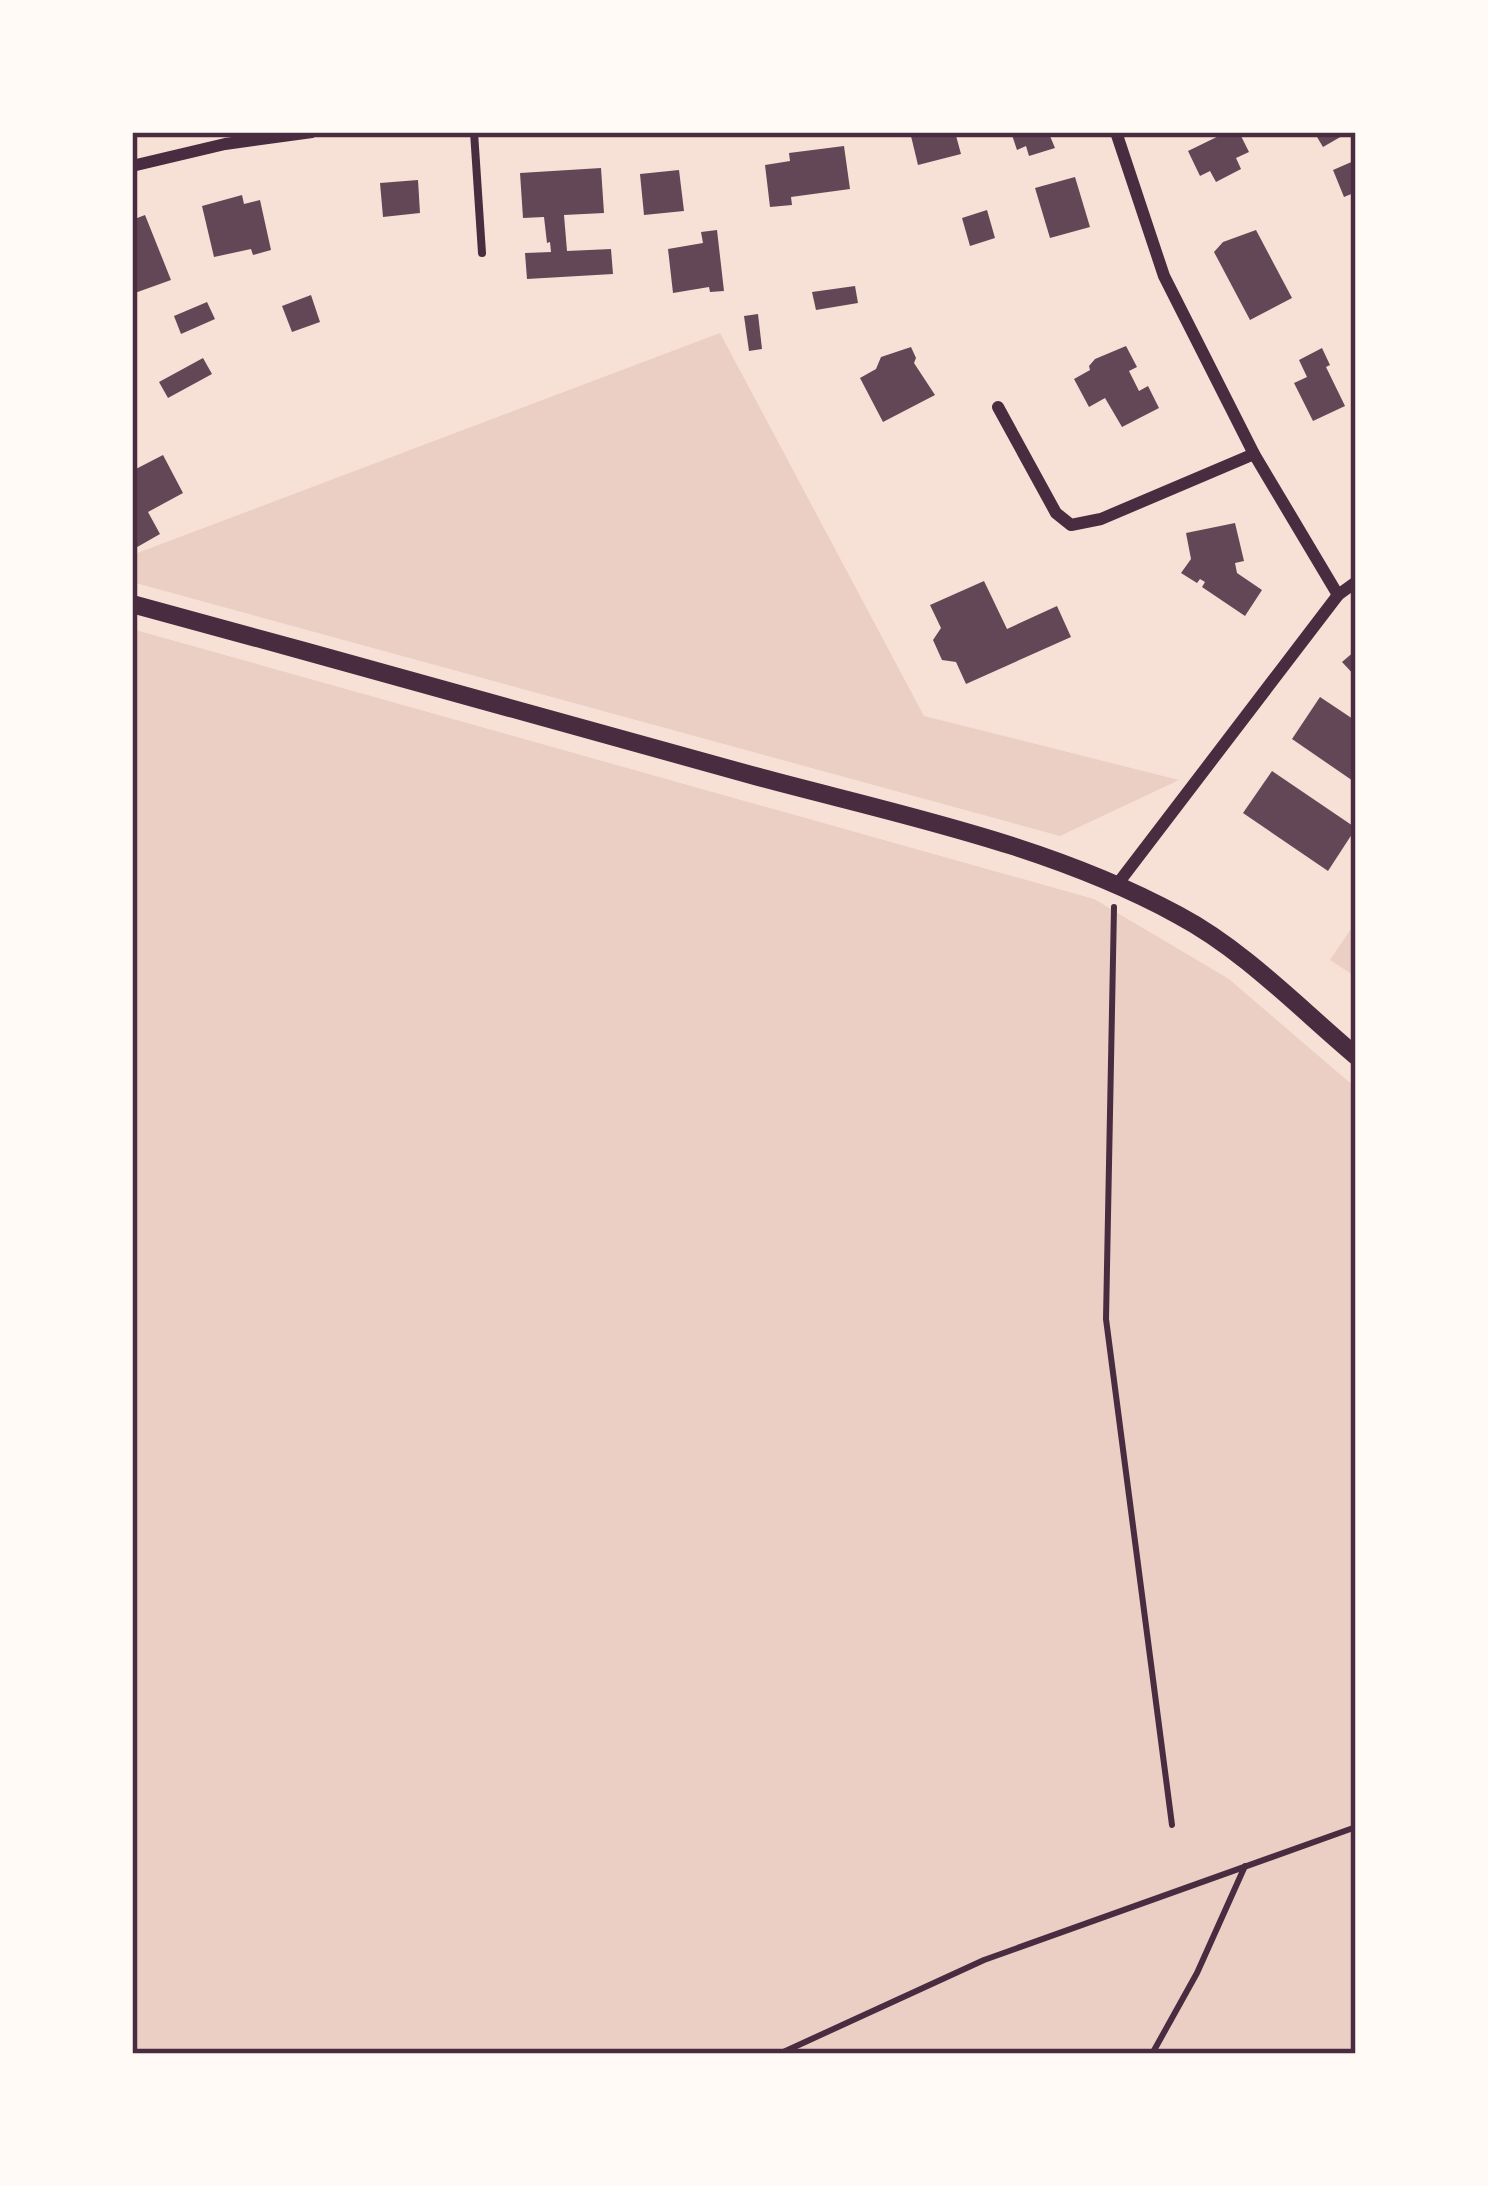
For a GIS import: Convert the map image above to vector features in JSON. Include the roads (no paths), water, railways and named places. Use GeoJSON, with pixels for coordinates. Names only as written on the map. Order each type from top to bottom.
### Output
{"type":"FeatureCollection","features":[{"type":"Feature","properties":{"kind":"street"},"geometry":{"type":"LineString","coordinates":[[132,166],[225,144],[312,132]]}},
{"type":"Feature","properties":{"kind":"street"},"geometry":{"type":"LineString","coordinates":[[1116,132],[1164,277],[1254,454],[1338,595]]}},
{"type":"Feature","properties":{"kind":"street"},"geometry":{"type":"LineString","coordinates":[[998,407],[1056,513],[1071,525],[1101,519],[1254,454]]}},
{"type":"Feature","properties":{"kind":"street"},"geometry":{"type":"LineString","coordinates":[[1116,886],[1338,595],[1356,582]]}},
{"type":"Feature","properties":{"kind":"street"},"geometry":{"type":"LineString","coordinates":[[132,604],[1076,868],[1179,915],[1239,956],[1356,1056]]}},
{"type":"Feature","properties":{"kind":"lane"},"geometry":{"type":"LineString","coordinates":[[474,132],[482,254]]}}]}
